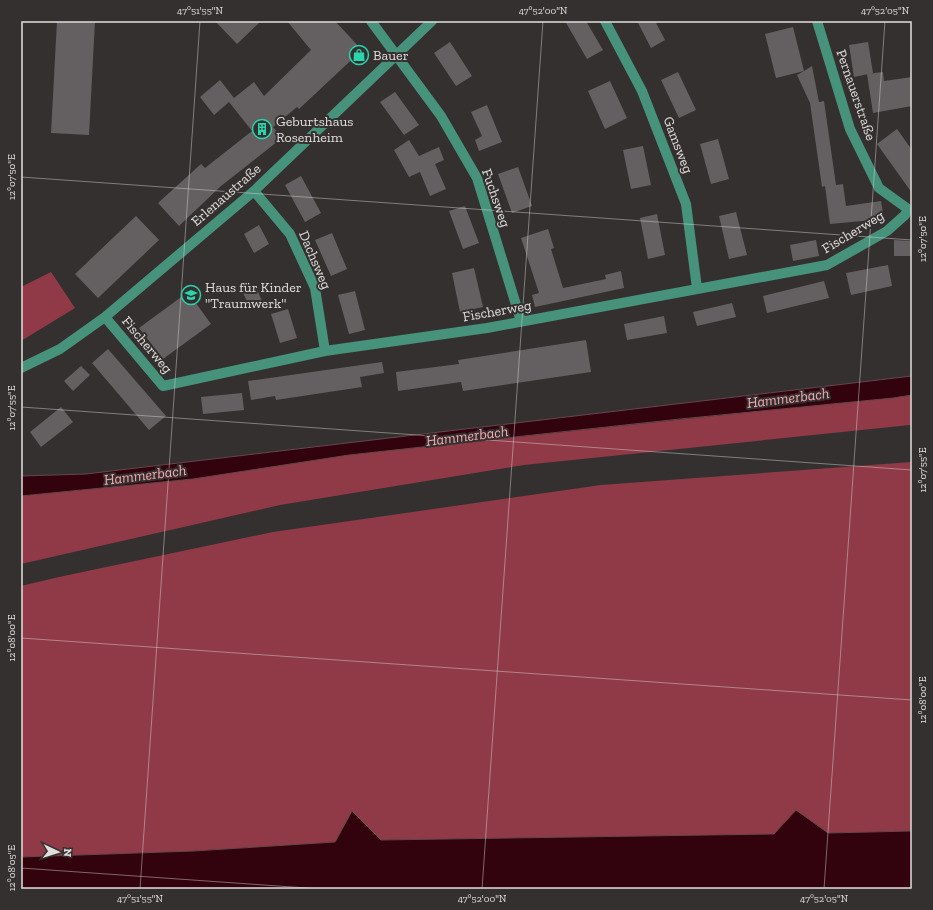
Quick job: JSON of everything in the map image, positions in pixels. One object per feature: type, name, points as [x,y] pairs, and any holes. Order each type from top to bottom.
[{"type":"street","name":"Fuchsweg","points":[[371,21],[442,116],[477,178],[520,321]]},
{"type":"street","name":"Erlenaustraße","points":[[21,368],[60,349],[105,317],[254,191],[432,21]]},
{"type":"street","name":"Gamsweg","points":[[605,21],[642,91],[686,204],[697,288]]},
{"type":"street","name":"Pernauerstraße","points":[[816,21],[850,129],[879,188],[910,209]]},
{"type":"street","name":"Dachsweg","points":[[254,191],[290,234],[315,288],[325,351]]},
{"type":"street","name":"Fischerweg","points":[[105,317],[163,386],[325,351],[488,328],[827,265],[887,231],[910,209]]},
{"type":"shaded area","points":[[51,272],[75,308],[21,341],[21,287]]},
{"type":"shaded area","points":[[912,395],[912,425],[524,465],[280,505],[21,564],[21,496],[193,479],[349,455]]},
{"type":"shaded area","points":[[912,462],[912,831],[828,833],[796,811],[774,834],[381,840],[352,811],[336,842],[194,851],[21,857],[21,586],[273,532],[601,485]]},
{"type":"water","name":"Hammerbach","points":[[912,376],[912,395],[893,398],[680,419],[349,455],[193,479],[21,496],[21,476],[86,474]]},
{"type":"water","points":[[796,810],[828,833],[912,831],[912,889],[21,889],[21,857],[194,851],[335,842],[352,811],[381,840],[774,834]]},
{"type":"building","points":[[57,21],[95,21],[89,135],[51,133]]},
{"type":"building","points":[[215,21],[261,21],[237,44]]},
{"type":"building","points":[[287,21],[335,21],[362,50],[299,109],[297,107],[273,127],[282,138],[221,186],[179,226],[158,203],[201,164],[205,168],[252,131],[229,102],[214,115],[200,97],[220,80],[234,98],[254,82],[264,96],[311,50]]},
{"type":"building","points":[[565,21],[586,21],[603,50],[587,59]]},
{"type":"building","points":[[637,21],[655,21],[665,40],[651,48]]},
{"type":"building","points":[[793,27],[804,71],[776,78],[765,34]]},
{"type":"building","points":[[450,42],[472,76],[456,86],[434,53]]},
{"type":"building","points":[[868,42],[873,73],[854,77],[849,45]]},
{"type":"building","points":[[812,66],[819,102],[824,101],[836,185],[843,184],[846,206],[881,201],[884,219],[830,224],[825,186],[822,187],[810,103],[797,75]]},
{"type":"building","points":[[678,72],[696,110],[679,118],[661,80]]},
{"type":"building","points":[[883,72],[884,81],[912,77],[912,106],[873,113],[867,74]]},
{"type":"building","points":[[610,81],[627,118],[605,129],[588,91]]},
{"type":"building","points":[[395,92],[419,125],[404,135],[380,102]]},
{"type":"building","points":[[487,105],[502,142],[479,151],[475,140],[482,136],[471,112]]},
{"type":"building","points":[[897,129],[912,150],[912,193],[877,144]]},
{"type":"building","points":[[718,139],[729,179],[711,184],[700,144]]},
{"type":"building","points":[[409,140],[419,156],[439,147],[444,160],[435,164],[446,189],[430,196],[420,172],[409,177],[394,150]]},
{"type":"building","points":[[643,146],[651,185],[631,189],[623,150]]},
{"type":"building","points":[[518,167],[532,206],[512,213],[498,174]]},
{"type":"building","points":[[301,176],[321,213],[305,222],[285,185]]},
{"type":"building","points":[[465,206],[479,243],[463,249],[449,211]]},
{"type":"building","points":[[736,212],[747,255],[729,259],[719,216]]},
{"type":"building","points":[[657,214],[665,255],[648,259],[640,218]]},
{"type":"building","points":[[136,216],[159,240],[98,298],[75,274]]},
{"type":"building","points":[[259,225],[269,244],[254,253],[244,234]]},
{"type":"building","points":[[548,229],[554,248],[551,249],[563,288],[606,279],[605,275],[621,271],[624,288],[535,307],[532,295],[539,293],[521,238]]},
{"type":"building","points":[[332,233],[347,269],[331,276],[315,240]]},
{"type":"building","points":[[816,240],[819,256],[793,261],[790,245]]},
{"type":"building","points":[[894,240],[912,241],[911,256],[894,256]]},
{"type":"building","points":[[888,265],[892,286],[851,295],[846,273]]},
{"type":"building","points":[[474,268],[483,307],[460,312],[452,273]]},
{"type":"building","points":[[824,281],[829,298],[767,313],[763,296]]},
{"type":"building","points":[[255,285],[263,303],[251,309],[242,291]]},
{"type":"building","points":[[355,291],[365,330],[349,334],[338,295]]},
{"type":"building","points":[[188,292],[211,324],[163,359],[139,328]]},
{"type":"building","points":[[732,303],[736,317],[697,326],[693,312]]},
{"type":"building","points":[[288,309],[297,338],[280,343],[271,314]]},
{"type":"building","points":[[664,316],[667,333],[627,340],[624,324]]},
{"type":"building","points":[[586,340],[591,372],[463,391],[461,382],[398,391],[396,372],[459,364],[458,360]]},
{"type":"building","points":[[108,349],[166,416],[149,430],[92,363]]},
{"type":"building","points":[[382,362],[384,373],[360,377],[362,387],[276,400],[275,396],[251,400],[248,381]]},
{"type":"building","points":[[81,366],[90,375],[73,391],[64,381]]},
{"type":"building","points":[[242,393],[244,410],[203,414],[201,397]]},
{"type":"building","points":[[61,407],[73,422],[41,447],[30,432]]},
{"type":"place","name":"Bauer","points":[[359,55]]},
{"type":"place","name":"Geburtshaus Rosenheim","points":[[262,129]]},
{"type":"place","name":"Haus für Kinder \"Traumwerk\"","points":[[191,295]]}]
